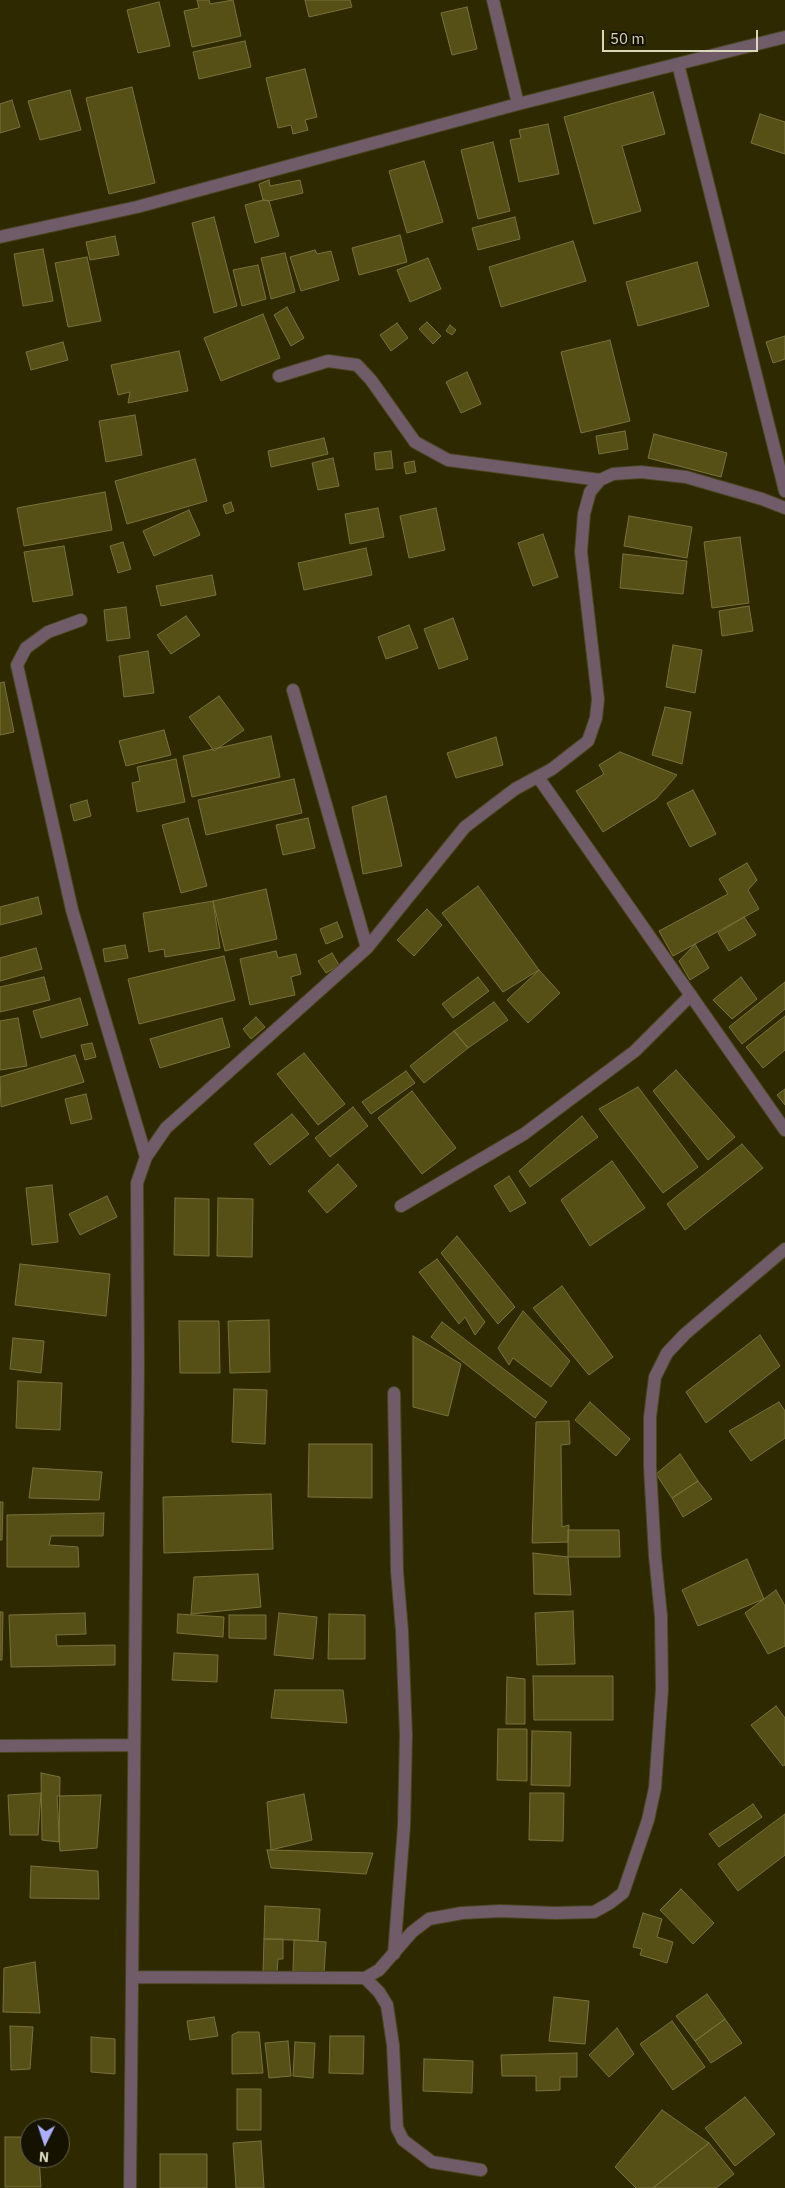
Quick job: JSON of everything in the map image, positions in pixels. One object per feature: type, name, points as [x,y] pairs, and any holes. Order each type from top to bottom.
[{"type":"street","points":[[493,0],[518,104]]},
{"type":"street","points":[[0,237],[137,207],[518,104],[785,37]]},
{"type":"street","points":[[678,64],[785,491]]},
{"type":"street","points":[[280,376],[328,361],[357,365],[371,380],[415,442],[448,460],[600,480]]},
{"type":"street","points":[[130,2188],[138,1366],[137,1183],[146,1157],[166,1128],[367,948],[465,827],[515,789],[552,769],[588,741],[596,718],[598,699],[581,552],[584,514],[590,492],[600,480],[613,474],[641,472],[686,478],[762,499],[785,508]]},
{"type":"street","points":[[81,620],[48,632],[26,648],[18,665],[72,910],[146,1157]]},
{"type":"street","points":[[293,690],[367,948]]},
{"type":"street","points":[[538,777],[785,1130]]},
{"type":"street","points":[[401,1206],[524,1134],[635,1051],[691,995]]},
{"type":"street","points":[[132,1977],[365,1978],[379,1970],[412,1932],[429,1919],[462,1913],[500,1911],[594,1912],[623,1893],[645,1829],[655,1788],[660,1718],[662,1616],[655,1546],[650,1417],[655,1377],[667,1353],[685,1334],[785,1249]]},
{"type":"street","points":[[394,1393],[397,1571],[402,1631],[406,1735],[404,1826],[394,1954]]},
{"type":"street","points":[[0,1746],[133,1745]]},
{"type":"street","points":[[365,1978],[379,1992],[387,2005],[394,2045],[397,2128],[403,2140],[432,2162],[481,2170]]},
{"type":"building","points":[[197,0],[209,0],[210,4],[233,0],[241,36],[192,47],[184,11],[199,8]]},
{"type":"building","points":[[305,0],[350,0],[352,7],[309,17]]},
{"type":"building","points":[[159,2],[170,46],[138,53],[127,10]]},
{"type":"building","points":[[467,7],[477,49],[452,55],[441,13]]},
{"type":"building","points":[[245,41],[251,67],[199,79],[193,52]]},
{"type":"building","points":[[305,69],[317,117],[305,120],[308,130],[293,134],[291,125],[278,128],[266,78]]},
{"type":"building","points":[[132,87],[155,183],[109,194],[86,98]]},
{"type":"building","points":[[70,90],[81,130],[40,140],[28,101]]},
{"type":"building","points":[[653,92],[665,134],[622,146],[641,211],[594,224],[564,117]]},
{"type":"building","points":[[12,100],[20,127],[0,133],[0,104]]},
{"type":"building","points":[[760,114],[785,122],[785,154],[751,143]]},
{"type":"building","points":[[548,124],[559,174],[519,182],[510,140],[521,138],[519,130]]},
{"type":"building","points":[[493,142],[510,211],[478,219],[461,150]]},
{"type":"building","points":[[424,161],[443,222],[407,233],[389,171]]},
{"type":"building","points":[[269,180],[270,186],[300,180],[303,193],[269,201],[263,200],[259,184]]},
{"type":"building","points":[[263,200],[269,201],[279,236],[255,243],[245,205]]},
{"type":"building","points":[[214,217],[237,306],[214,313],[192,223]]},
{"type":"building","points":[[515,217],[520,239],[478,250],[472,228]]},
{"type":"building","points":[[400,235],[407,262],[359,275],[352,248]]},
{"type":"building","points":[[115,236],[119,255],[90,260],[86,242]]},
{"type":"building","points":[[573,241],[586,281],[501,307],[489,267]]},
{"type":"building","points":[[43,249],[53,301],[23,306],[14,254]]},
{"type":"building","points":[[315,250],[317,254],[331,251],[339,280],[301,291],[290,257]]},
{"type":"building","points":[[285,253],[295,292],[271,299],[261,258]]},
{"type":"building","points":[[87,257],[101,321],[68,327],[55,263]]},
{"type":"building","points":[[428,258],[441,289],[410,302],[397,270]]},
{"type":"building","points":[[697,262],[709,306],[638,326],[626,282]]},
{"type":"building","points":[[258,265],[266,299],[242,306],[233,270]]},
{"type":"building","points":[[287,307],[304,338],[291,346],[274,315]]},
{"type":"building","points":[[263,314],[280,358],[221,381],[204,338]]},
{"type":"building","points":[[427,322],[441,336],[433,344],[419,329]]},
{"type":"building","points":[[397,323],[408,338],[391,351],[380,335]]},
{"type":"building","points":[[450,325],[456,330],[452,335],[446,331]]},
{"type":"building","points":[[785,336],[785,359],[773,363],[766,342]]},
{"type":"building","points":[[610,340],[630,421],[581,433],[561,352]]},
{"type":"building","points":[[63,342],[68,360],[31,370],[26,352]]},
{"type":"building","points":[[179,351],[188,391],[128,403],[130,392],[118,395],[111,365]]},
{"type":"building","points":[[467,372],[481,404],[461,413],[446,382]]},
{"type":"building","points":[[135,415],[142,455],[106,462],[99,421]]},
{"type":"building","points":[[625,431],[628,449],[599,454],[596,436]]},
{"type":"building","points":[[654,434],[727,453],[721,477],[648,458]]},
{"type":"building","points":[[324,438],[328,454],[271,467],[268,451]]},
{"type":"building","points":[[391,451],[393,468],[376,470],[374,453]]},
{"type":"building","points":[[333,458],[339,486],[318,490],[312,463]]},
{"type":"building","points":[[195,459],[207,501],[127,524],[115,481]]},
{"type":"building","points":[[414,461],[416,472],[406,474],[404,463]]},
{"type":"building","points":[[105,492],[112,530],[24,546],[17,508]]},
{"type":"building","points":[[231,502],[234,511],[226,514],[223,505]]},
{"type":"building","points":[[378,508],[384,537],[350,544],[345,514]]},
{"type":"building","points":[[436,508],[445,550],[409,558],[400,516]]},
{"type":"building","points":[[189,510],[200,535],[154,556],[143,531]]},
{"type":"building","points":[[629,516],[692,527],[687,558],[624,546]]},
{"type":"building","points":[[543,534],[558,577],[533,586],[518,543]]},
{"type":"building","points":[[740,537],[749,603],[712,608],[704,542]]},
{"type":"building","points":[[123,542],[131,569],[118,573],[110,546]]},
{"type":"building","points":[[64,546],[73,595],[33,602],[24,552]]},
{"type":"building","points":[[366,548],[372,575],[304,590],[298,563]]},
{"type":"building","points":[[623,554],[687,561],[683,594],[620,588]]},
{"type":"building","points":[[212,575],[216,595],[161,606],[156,586]]},
{"type":"building","points":[[749,606],[753,631],[722,636],[719,611]]},
{"type":"building","points":[[126,607],[130,638],[107,641],[104,610]]},
{"type":"building","points":[[186,616],[200,635],[171,654],[157,635]]},
{"type":"building","points":[[453,618],[468,659],[439,669],[424,629]]},
{"type":"building","points":[[409,625],[418,648],[386,659],[378,637]]},
{"type":"building","points":[[673,645],[702,650],[695,693],[666,687]]},
{"type":"building","points":[[148,651],[154,693],[124,697],[119,656]]},
{"type":"building","points":[[4,682],[14,732],[0,735],[0,683]]},
{"type":"building","points":[[219,696],[244,730],[214,751],[189,717]]},
{"type":"building","points":[[665,707],[691,712],[682,764],[652,755]]},
{"type":"building","points":[[164,730],[171,755],[126,766],[119,741]]},
{"type":"building","points":[[271,736],[280,777],[192,797],[183,756]]},
{"type":"building","points":[[496,737],[503,765],[456,778],[447,753]]},
{"type":"building","points":[[620,752],[677,775],[656,799],[603,832],[576,791],[604,774],[599,765]]},
{"type":"building","points":[[176,759],[185,802],[137,812],[132,783],[140,781],[137,767]]},
{"type":"building","points":[[294,779],[302,813],[206,835],[198,800]]},
{"type":"building","points":[[693,790],[716,834],[690,847],[667,803]]},
{"type":"building","points":[[386,796],[402,866],[363,874],[352,807]]},
{"type":"building","points":[[87,800],[91,816],[74,821],[70,805]]},
{"type":"building","points":[[188,818],[207,886],[181,893],[162,825]]},
{"type":"building","points":[[308,818],[315,848],[283,855],[276,825]]},
{"type":"building","points":[[747,863],[757,880],[748,890],[759,909],[673,956],[659,931],[728,894],[719,879]]},
{"type":"building","points":[[478,886],[539,970],[503,992],[442,913]]},
{"type":"building","points":[[266,889],[277,939],[225,951],[213,901]]},
{"type":"building","points":[[38,897],[42,914],[0,925],[0,907]]},
{"type":"building","points":[[213,901],[220,948],[165,957],[164,949],[149,952],[143,913]]},
{"type":"building","points":[[427,909],[442,925],[414,956],[397,940]]},
{"type":"building","points":[[744,917],[756,935],[729,951],[718,933]]},
{"type":"building","points":[[337,922],[343,937],[326,944],[320,929]]},
{"type":"building","points":[[695,944],[709,968],[690,980],[679,961]]},
{"type":"building","points":[[125,945],[128,958],[105,962],[103,949]]},
{"type":"building","points":[[36,948],[42,969],[0,981],[0,958]]},
{"type":"building","points":[[276,951],[278,958],[296,954],[301,974],[291,977],[295,995],[250,1005],[240,959]]},
{"type":"building","points":[[332,953],[339,965],[326,973],[318,961]]},
{"type":"building","points":[[224,956],[235,1000],[139,1024],[128,979]]},
{"type":"building","points":[[539,970],[560,993],[528,1023],[507,1000]]},
{"type":"building","points":[[44,977],[50,1000],[0,1012],[0,987]]},
{"type":"building","points":[[478,977],[489,991],[453,1018],[442,1004]]},
{"type":"building","points":[[741,977],[757,999],[732,1019],[713,1000]]},
{"type":"building","points":[[785,982],[785,1009],[742,1044],[729,1027]]},
{"type":"building","points":[[80,998],[88,1025],[41,1038],[33,1011]]},
{"type":"building","points":[[494,1002],[508,1020],[468,1048],[454,1031]]},
{"type":"building","points":[[785,1016],[785,1050],[763,1068],[746,1047]]},
{"type":"building","points":[[256,1017],[265,1027],[251,1039],[243,1029]]},
{"type":"building","points":[[18,1018],[27,1066],[0,1070],[0,1021]]},
{"type":"building","points":[[222,1018],[230,1047],[160,1068],[150,1039]]},
{"type":"building","points":[[454,1031],[468,1048],[424,1083],[410,1066]]},
{"type":"building","points":[[92,1043],[96,1057],[85,1060],[81,1045]]},
{"type":"building","points":[[304,1053],[345,1104],[318,1125],[277,1074]]},
{"type":"building","points":[[75,1055],[84,1082],[1,1107],[0,1077]]},
{"type":"building","points":[[676,1070],[735,1137],[708,1160],[653,1091]]},
{"type":"building","points":[[406,1071],[415,1083],[371,1114],[362,1102]]},
{"type":"building","points":[[638,1087],[698,1167],[663,1193],[599,1109]]},
{"type":"building","points":[[785,1089],[785,1105],[777,1095]]},
{"type":"building","points":[[412,1091],[456,1148],[422,1174],[378,1118]]},
{"type":"building","points":[[86,1094],[92,1119],[71,1124],[65,1099]]},
{"type":"building","points":[[353,1107],[368,1126],[330,1157],[315,1138]]},
{"type":"building","points":[[292,1114],[309,1134],[270,1165],[254,1144]]},
{"type":"building","points":[[582,1116],[598,1137],[530,1187],[519,1171]]},
{"type":"building","points":[[742,1144],[763,1168],[685,1230],[667,1204]]},
{"type":"building","points":[[612,1161],[645,1208],[590,1246],[561,1200]]},
{"type":"building","points":[[338,1164],[357,1186],[327,1213],[308,1191]]},
{"type":"building","points":[[509,1176],[526,1203],[510,1212],[494,1186]]},
{"type":"building","points":[[52,1185],[58,1242],[32,1245],[26,1188]]},
{"type":"building","points":[[107,1196],[117,1217],[80,1235],[69,1214]]},
{"type":"building","points":[[175,1198],[209,1199],[209,1256],[174,1255]]},
{"type":"building","points":[[218,1198],[253,1199],[252,1257],[217,1256]]},
{"type":"building","points":[[457,1236],[515,1307],[498,1324],[441,1253]]},
{"type":"building","points":[[437,1259],[485,1322],[475,1335],[465,1317],[459,1324],[419,1272]]},
{"type":"building","points":[[20,1264],[110,1274],[106,1316],[15,1305]]},
{"type":"building","points":[[562,1286],[613,1357],[589,1375],[533,1308]]},
{"type":"building","points":[[523,1311],[570,1361],[551,1387],[513,1358],[509,1365],[498,1348]]},
{"type":"building","points":[[269,1320],[270,1372],[230,1373],[228,1321]]},
{"type":"building","points":[[179,1321],[219,1321],[220,1373],[180,1373]]},
{"type":"building","points":[[442,1322],[547,1402],[535,1418],[431,1337]]},
{"type":"building","points":[[760,1335],[780,1366],[706,1423],[686,1392]]},
{"type":"building","points":[[413,1336],[461,1364],[448,1416],[413,1407]]},
{"type":"building","points":[[13,1338],[44,1341],[41,1373],[10,1369]]},
{"type":"building","points":[[18,1381],[62,1383],[60,1430],[16,1428]]},
{"type":"building","points":[[234,1389],[267,1390],[265,1444],[232,1442]]},
{"type":"building","points":[[590,1402],[630,1439],[616,1456],[575,1420]]},
{"type":"building","points":[[779,1402],[785,1411],[785,1438],[751,1461],[729,1431]]},
{"type":"building","points":[[569,1421],[570,1444],[561,1445],[562,1527],[569,1525],[568,1542],[532,1543],[536,1422]]},
{"type":"building","points":[[309,1444],[372,1444],[372,1498],[308,1497]]},
{"type":"building","points":[[680,1454],[698,1481],[672,1498],[656,1474]]},
{"type":"building","points":[[33,1468],[102,1472],[99,1500],[29,1498]]},
{"type":"building","points":[[698,1481],[712,1499],[683,1517],[672,1498]]},
{"type":"building","points":[[271,1494],[273,1549],[164,1553],[163,1497]]},
{"type":"building","points":[[0,1502],[3,1502],[2,1540],[0,1540]]},
{"type":"building","points":[[104,1513],[103,1536],[51,1536],[49,1545],[78,1547],[79,1567],[7,1567],[7,1515]]},
{"type":"building","points":[[568,1530],[619,1530],[620,1557],[568,1557]]},
{"type":"building","points":[[533,1553],[568,1557],[571,1595],[534,1594]]},
{"type":"building","points":[[747,1559],[764,1599],[698,1626],[682,1590]]},
{"type":"building","points":[[258,1574],[261,1607],[191,1614],[194,1577]]},
{"type":"building","points":[[776,1590],[785,1606],[785,1646],[768,1654],[745,1613]]},
{"type":"building","points":[[573,1611],[575,1664],[537,1665],[535,1613]]},
{"type":"building","points":[[0,1612],[3,1612],[2,1660],[0,1660]]},
{"type":"building","points":[[85,1613],[86,1634],[56,1635],[57,1646],[115,1645],[115,1665],[11,1667],[9,1615]]},
{"type":"building","points":[[279,1613],[317,1617],[313,1659],[274,1655]]},
{"type":"building","points":[[178,1614],[224,1617],[223,1637],[177,1633]]},
{"type":"building","points":[[329,1614],[365,1615],[365,1659],[328,1659]]},
{"type":"building","points":[[229,1615],[266,1615],[266,1639],[229,1638]]},
{"type":"building","points":[[174,1653],[218,1655],[217,1682],[172,1680]]},
{"type":"building","points":[[533,1676],[613,1676],[613,1720],[534,1720]]},
{"type":"building","points":[[507,1677],[525,1679],[525,1724],[506,1724]]},
{"type":"building","points":[[275,1690],[343,1690],[347,1723],[271,1718]]},
{"type":"building","points":[[776,1706],[785,1718],[785,1765],[783,1766],[751,1725]]},
{"type":"building","points":[[498,1729],[527,1729],[527,1781],[497,1780]]},
{"type":"building","points":[[532,1731],[571,1732],[570,1786],[531,1785]]},
{"type":"building","points":[[41,1773],[60,1777],[59,1842],[42,1840]]},
{"type":"building","points":[[41,1793],[38,1835],[10,1835],[8,1795]]},
{"type":"building","points":[[530,1793],[564,1793],[563,1841],[529,1840]]},
{"type":"building","points":[[304,1794],[312,1840],[271,1850],[267,1802]]},
{"type":"building","points":[[101,1795],[97,1848],[60,1851],[57,1796]]},
{"type":"building","points":[[753,1804],[762,1817],[719,1847],[709,1834]]},
{"type":"building","points":[[785,1814],[785,1855],[738,1891],[718,1864]]},
{"type":"building","points":[[267,1850],[373,1853],[366,1874],[271,1868]]},
{"type":"building","points":[[31,1866],[98,1871],[99,1899],[30,1898]]},
{"type":"building","points":[[681,1889],[714,1923],[693,1944],[660,1910]]},
{"type":"building","points":[[265,1906],[320,1909],[318,1941],[264,1939]]},
{"type":"building","points":[[643,1913],[662,1919],[657,1937],[673,1942],[667,1963],[640,1955],[642,1949],[633,1947]]},
{"type":"building","points":[[264,1939],[283,1939],[283,1959],[278,1959],[277,1973],[263,1973]]},
{"type":"building","points":[[294,1940],[326,1942],[324,1973],[293,1971]]},
{"type":"building","points":[[35,1962],[40,2013],[3,2012],[4,1968]]},
{"type":"building","points":[[707,1994],[725,2019],[695,2041],[676,2016]]},
{"type":"building","points":[[554,1997],[589,2001],[585,2044],[549,2041]]},
{"type":"building","points":[[214,2017],[218,2036],[190,2040],[187,2021]]},
{"type":"building","points":[[725,2019],[742,2043],[711,2063],[695,2041]]},
{"type":"building","points":[[672,2021],[705,2067],[673,2090],[640,2044]]},
{"type":"building","points":[[10,2026],[33,2027],[30,2069],[11,2070]]},
{"type":"building","points":[[617,2028],[634,2054],[609,2077],[589,2055]]},
{"type":"building","points":[[238,2032],[259,2032],[263,2073],[232,2074],[232,2035]]},
{"type":"building","points":[[330,2036],[364,2036],[363,2074],[329,2073]]},
{"type":"building","points":[[91,2037],[115,2039],[115,2074],[91,2072]]},
{"type":"building","points":[[288,2041],[291,2076],[269,2078],[265,2043]]},
{"type":"building","points":[[295,2042],[315,2043],[313,2078],[293,2076]]},
{"type":"building","points":[[577,2053],[577,2077],[560,2077],[560,2090],[536,2091],[536,2076],[502,2076],[501,2055]]},
{"type":"building","points":[[424,2059],[473,2061],[472,2093],[423,2091]]},
{"type":"building","points":[[237,2089],[261,2089],[261,2130],[237,2130]]},
{"type":"building","points":[[745,2097],[775,2134],[735,2166],[705,2128]]},
{"type":"building","points":[[662,2110],[709,2143],[653,2188],[636,2188],[615,2167]]},
{"type":"building","points":[[5,2137],[20,2137],[20,2168],[40,2168],[41,2187],[5,2187]]},
{"type":"building","points":[[261,2141],[264,2188],[236,2188],[233,2143]]},
{"type":"building","points":[[709,2143],[734,2174],[716,2188],[653,2188]]},
{"type":"building","points":[[160,2154],[207,2154],[207,2188],[160,2188]]}]
